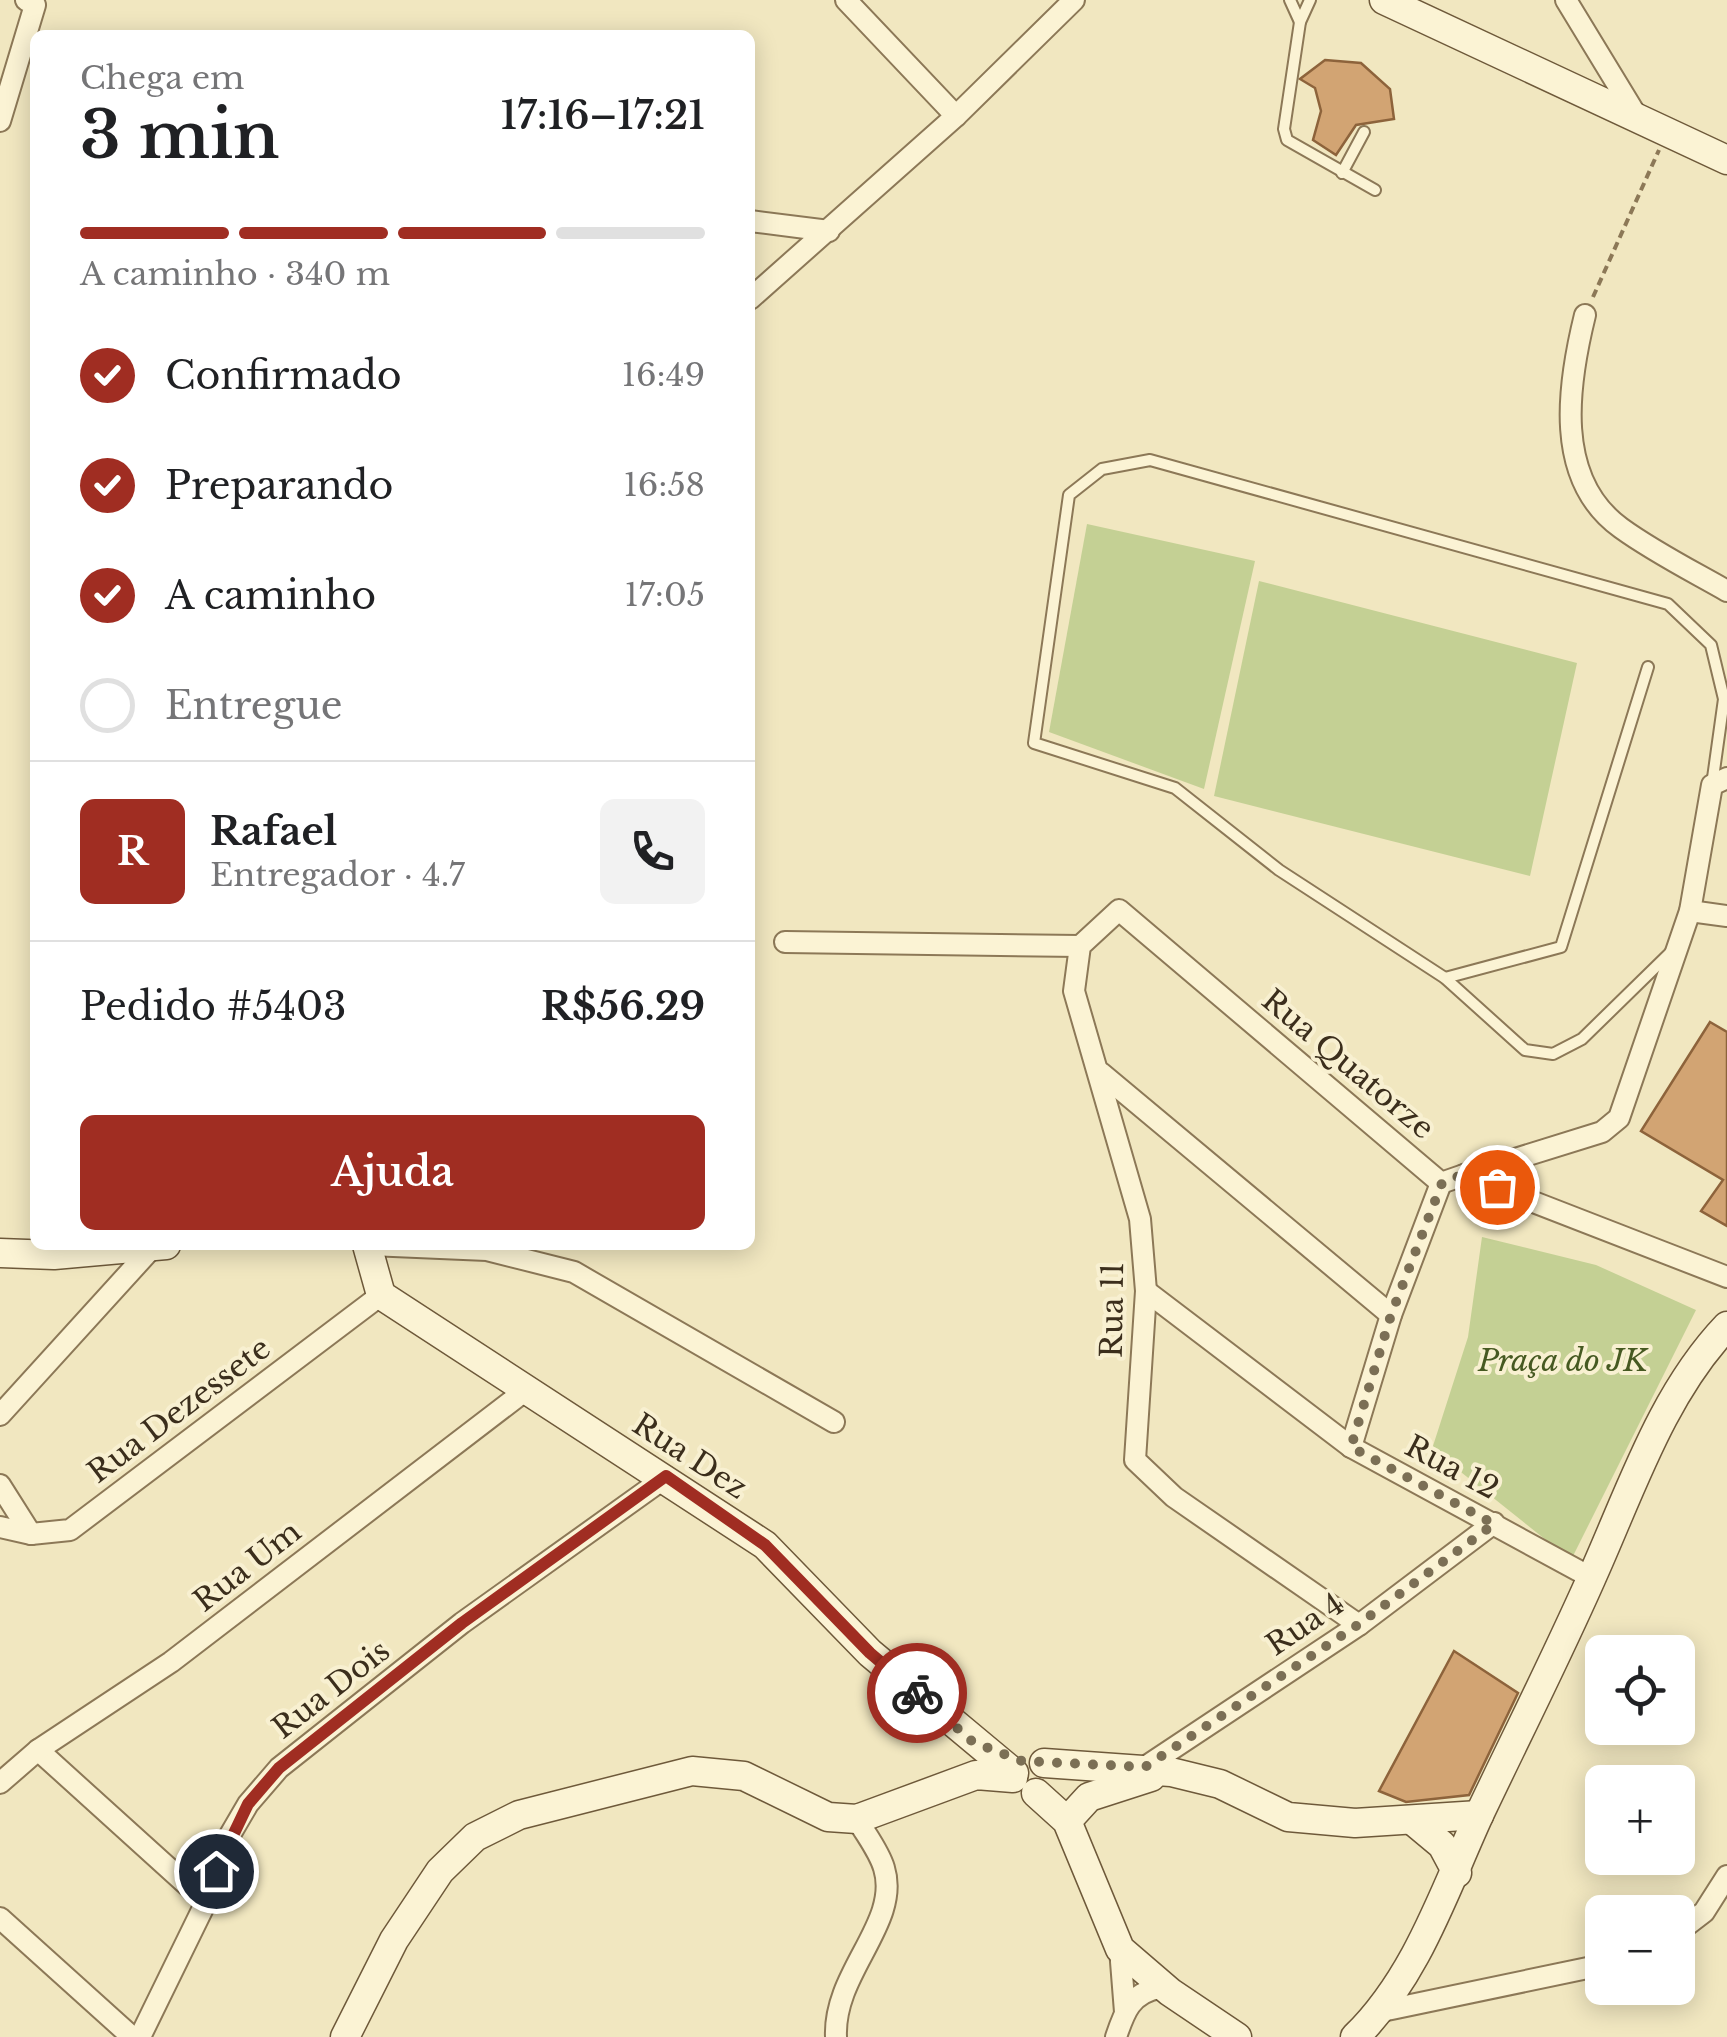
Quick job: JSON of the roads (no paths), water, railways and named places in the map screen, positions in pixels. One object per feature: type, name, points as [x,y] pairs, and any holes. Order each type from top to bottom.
[{"type":"street","points":[[0,121],[35,5],[26,0]]},
{"type":"street","points":[[755,296],[956,116],[1074,0]]},
{"type":"street","points":[[1384,0],[1727,160]]},
{"type":"street","points":[[1566,0],[1636,116]]},
{"type":"street","points":[[857,4],[956,116]]},
{"type":"street","points":[[755,222],[828,231]]},
{"type":"street","points":[[1584,315],[1569,379],[1570,440],[1589,488],[1618,526],[1727,591]]},
{"type":"street","points":[[1678,944],[1690,911],[1720,781]]},
{"type":"street","name":"Rua Quatorze","points":[[1080,946],[1119,910],[1442,1183],[1602,1132],[1619,1118],[1678,944]]},
{"type":"street","points":[[1690,911],[1727,916]]},
{"type":"street","points":[[784,942],[1080,946]]},
{"type":"street","name":"Rua 11","points":[[1080,946],[1074,991],[1140,1219],[1146,1292],[1136,1460],[1174,1497],[1359,1624]]},
{"type":"street","points":[[1100,1072],[1391,1315]]},
{"type":"street","points":[[1464,1174],[1727,1276]]},
{"type":"street","points":[[1351,1447],[1391,1315],[1442,1183]]},
{"type":"street","points":[[0,1254],[120,1250]]},
{"type":"street","points":[[0,1415],[156,1250]]},
{"type":"street","points":[[370,1250],[381,1295]]},
{"type":"street","points":[[487,1250],[574,1272],[834,1422]]},
{"type":"street","name":"Rua 12","points":[[1146,1292],[1351,1447],[1592,1578]]},
{"type":"street","name":"Rua Dez","points":[[381,1295],[666,1476],[765,1545],[870,1653],[973,1742],[1027,1777],[1067,1821]]},
{"type":"street","name":"Rua Dezessete","points":[[0,1526],[30,1534],[70,1530],[381,1295]]},
{"type":"street","points":[[1372,2026],[1457,1873],[1480,1815],[1668,1408],[1708,1346],[1727,1326]]},
{"type":"street","name":"Rua Um","points":[[0,1784],[38,1750],[171,1662],[526,1390]]},
{"type":"street","name":"Rua Dois","points":[[140,2037],[206,1902],[227,1840],[248,1804],[279,1768],[462,1623],[666,1476]]},
{"type":"street","points":[[0,1485],[30,1534]]},
{"type":"street","name":"Rua 4","points":[[1158,1769],[1494,1524]]},
{"type":"street","points":[[38,1750],[206,1902]]},
{"type":"street","points":[[345,2037],[394,1940],[440,1870],[475,1837],[520,1815],[692,1771],[718,1770],[744,1776],[828,1817],[857,1820],[976,1775],[1027,1777],[1158,1769],[1220,1784],[1288,1817],[1355,1824],[1480,1815]]},
{"type":"street","points":[[1125,2012],[1120,1950],[1067,1821],[1081,1803],[1107,1788],[1158,1769]]},
{"type":"street","points":[[836,2037],[843,1986],[889,1896],[884,1866],[857,1820]]},
{"type":"street","points":[[1412,1820],[1442,1845],[1457,1873]]},
{"type":"street","points":[[1695,1919],[1704,1912],[1727,1876]]},
{"type":"street","points":[[0,1918],[132,2037]]},
{"type":"street","points":[[1120,1950],[1170,1992],[1237,2037]]},
{"type":"street","points":[[1372,2026],[1585,1970]]},
{"type":"street","points":[[1116,2037],[1125,2012],[1146,1990],[1160,1988],[1170,1992]]},
{"type":"lane","points":[[1290,0],[1300,22]]},
{"type":"lane","points":[[1310,0],[1300,22],[1284,128],[1286,140],[1375,190]]},
{"type":"lane","points":[[1342,173],[1364,132]]},
{"type":"lane","points":[[1678,944],[1582,1039],[1554,1054],[1525,1050],[1446,978],[1280,870],[1175,788],[1034,743],[1069,495],[1102,469],[1150,460],[1668,604],[1710,645],[1724,698],[1720,781]]},
{"type":"lane","points":[[1446,978],[1562,947],[1648,667]]},
{"type":"park label","name":"Praça do JK","points":[[1563,1360]]}]
